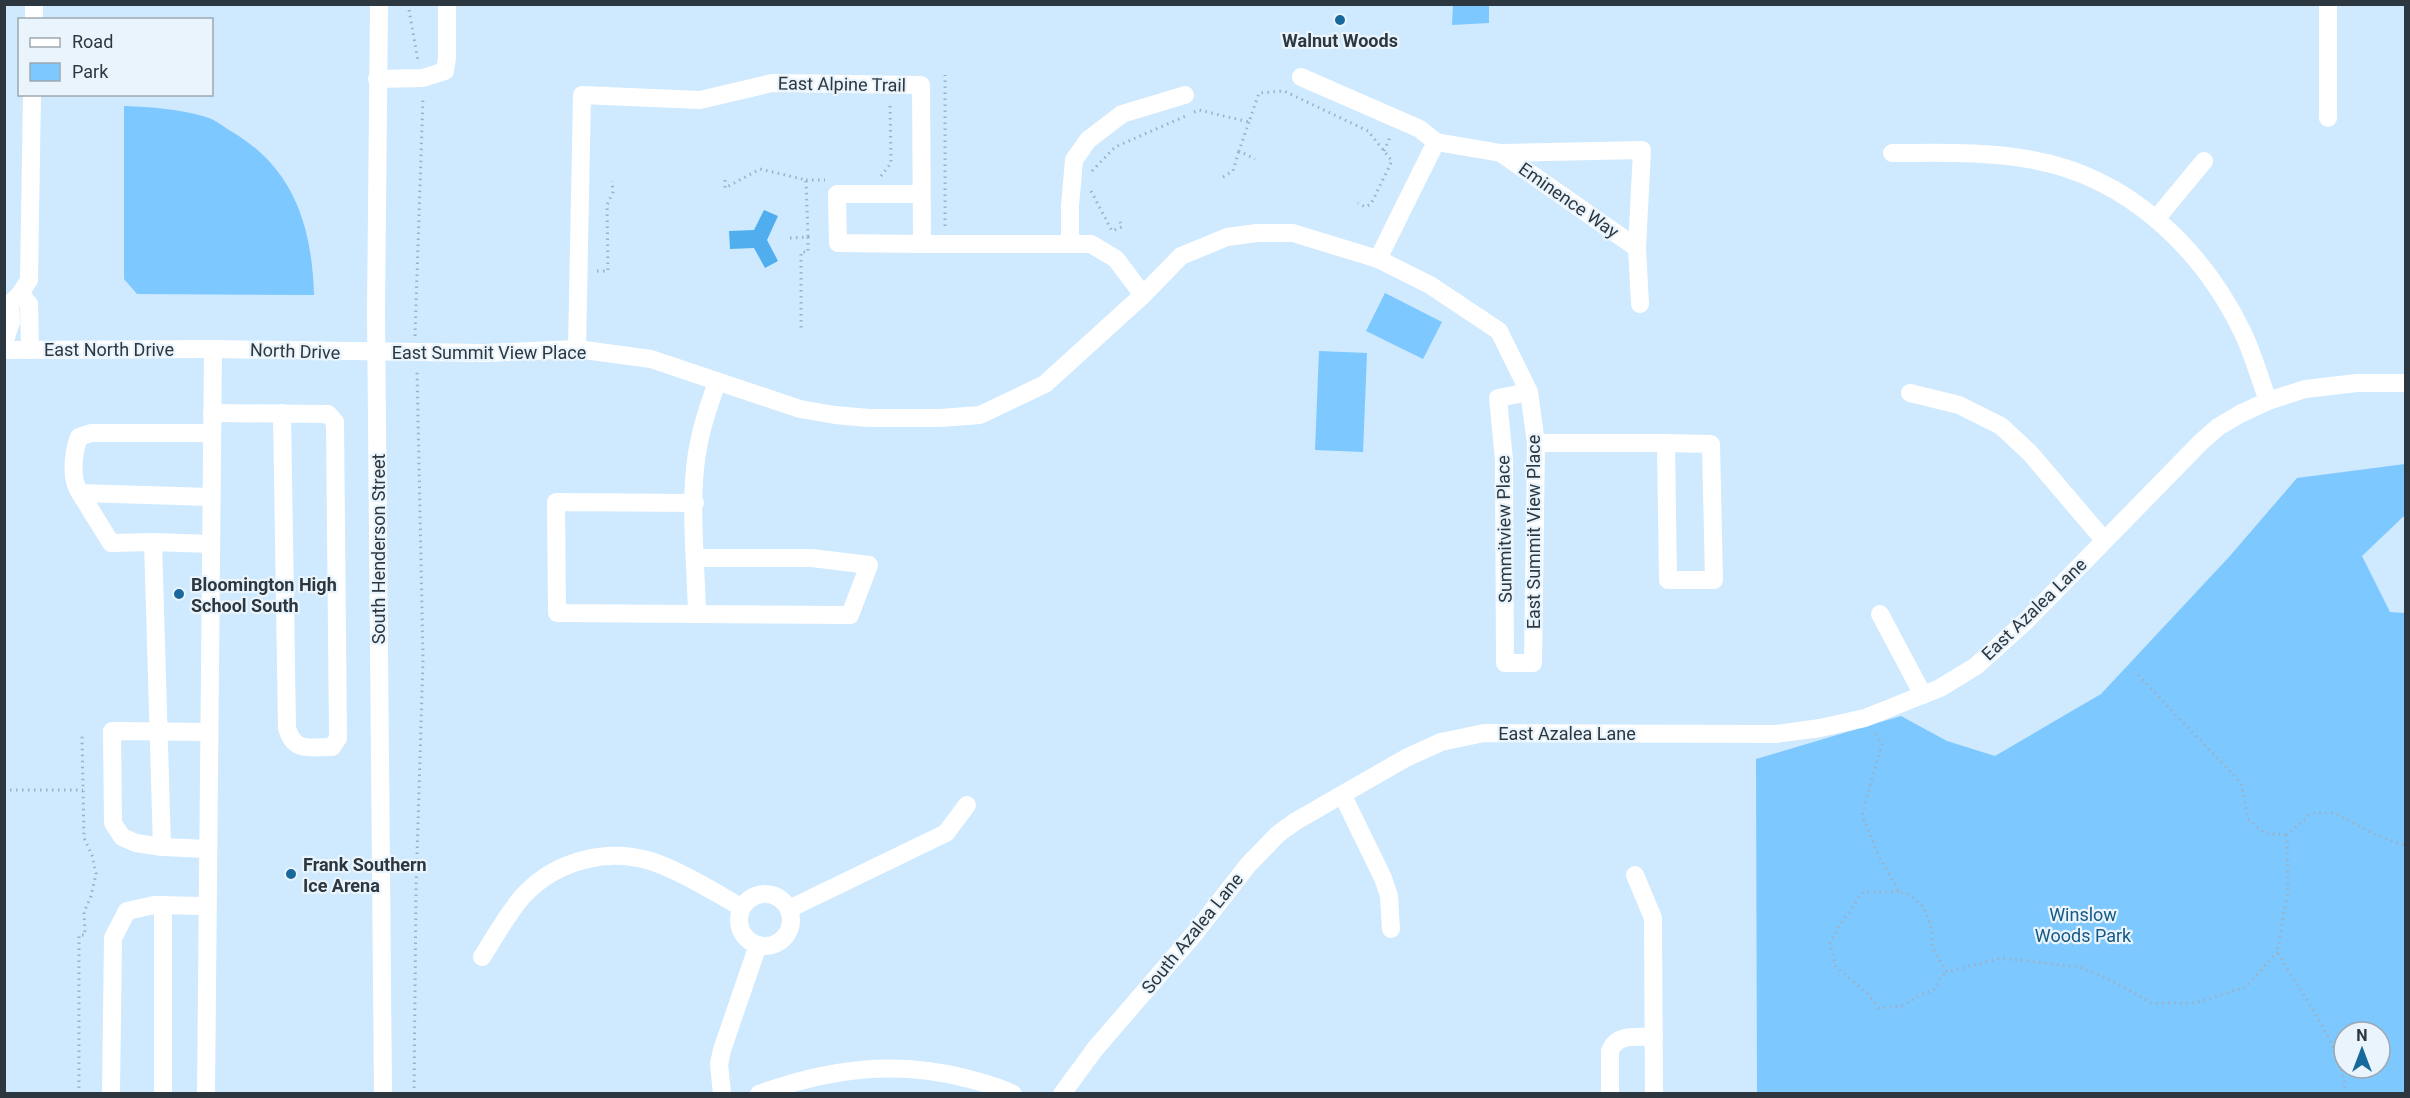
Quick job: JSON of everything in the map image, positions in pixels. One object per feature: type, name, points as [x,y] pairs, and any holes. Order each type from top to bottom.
[{"type":"street","name":"South Henderson Street","points":[[379,4],[377,352],[383,1094]]},
{"type":"street","points":[[377,78],[423,78],[445,71],[447,4]]},
{"type":"street","points":[[2328,4],[2328,118]]},
{"type":"street","name":"Eminence Way","points":[[1301,77],[1420,129],[1436,142],[1501,153],[1642,150],[1637,248],[1640,304]]},
{"type":"street","name":"East Alpine Trail","points":[[577,349],[582,95],[700,100],[772,83],[921,85],[922,244]]},
{"type":"street","points":[[1070,244],[1070,206],[1074,160],[1088,140],[1122,114],[1185,95]]},
{"type":"street","points":[[4,343],[10,329],[12,294],[29,280],[33,96]]},
{"type":"street","points":[[1378,259],[1436,142]]},
{"type":"street","name":"Eminence Way","points":[[1501,153],[1637,248]]},
{"type":"street","points":[[1892,153],[1971,153],[2034,160],[2062,167],[2128,198],[2188,248],[2217,287],[2244,334],[2268,401]]},
{"type":"street","points":[[2156,219],[2204,160]]},
{"type":"street","points":[[920,194],[837,194],[838,243],[1091,244],[1116,259],[1143,295]]},
{"type":"street","name":"East Summit View Place","points":[[377,352],[484,353],[577,349],[651,359],[800,408],[835,415],[881,418],[980,415],[1044,384],[1143,295],[1181,256],[1227,237],[1293,233],[1378,259],[1430,285],[1499,331],[1528,392],[1536,443],[1533,663]]},
{"type":"street","points":[[12,294],[29,304],[30,350]]},
{"type":"street","points":[[206,1094],[213,349]]},
{"type":"street","name":"North Drive","points":[[213,349],[377,352]]},
{"type":"street","name":"East North Drive","points":[[4,350],[213,349]]},
{"type":"street","points":[[697,614],[695,503],[697,456],[702,428],[717,382]]},
{"type":"street","name":"East Azalea Lane","points":[[1343,795],[1406,758],[1441,742],[1484,733],[1776,734],[1820,728],[1865,718],[1959,678],[2002,645],[2218,427],[2268,401],[2305,389],[2331,385],[2406,383]]},
{"type":"street","name":"Summitview Place","points":[[1528,392],[1498,398],[1504,460],[1505,663],[1533,663]]},
{"type":"street","points":[[1910,393],[1959,405],[2001,426],[2030,453],[2104,540]]},
{"type":"street","points":[[212,413],[282,413],[328,414],[335,422],[338,738],[332,747],[299,747],[291,741],[287,728],[282,413]]},
{"type":"street","points":[[211,544],[111,543],[75,486],[74,450],[79,437],[91,433],[212,433]]},
{"type":"street","points":[[1536,443],[1666,443],[1711,444],[1714,580],[1668,580],[1666,443]]},
{"type":"street","points":[[80,493],[211,497]]},
{"type":"street","points":[[695,503],[556,502],[557,613],[850,615],[869,565],[812,558],[695,558]]},
{"type":"street","points":[[153,542],[162,847]]},
{"type":"street","points":[[1880,614],[1923,694]]},
{"type":"street","points":[[208,849],[162,847],[136,843],[122,837],[113,823],[112,731],[209,732]]},
{"type":"street","points":[[1343,795],[1383,878],[1389,896],[1391,929]]},
{"type":"street","name":"South Azalea Lane","points":[[1062,1094],[1095,1049],[1195,933],[1263,848],[1296,821],[1343,795]]},
{"type":"street","points":[[789,909],[946,833],[967,805]]},
{"type":"street","points":[[482,957],[525,894],[552,873],[567,865],[590,858],[618,856],[659,864],[741,906]]},
{"type":"street","points":[[1635,875],[1653,918],[1654,1094]]},
{"type":"street","points":[[770,893],[785,902],[789,909],[791,926],[782,940],[766,946],[758,945],[744,937],[740,930],[738,922],[741,906],[754,895],[770,893]]},
{"type":"street","points":[[111,1094],[113,938],[127,911],[164,905],[207,906]]},
{"type":"street","points":[[163,1094],[164,905]]},
{"type":"street","points":[[722,1094],[719,1064],[722,1050],[758,945]]},
{"type":"street","points":[[1610,1094],[1612,1045],[1622,1038],[1654,1037]]},
{"type":"street","points":[[759,1094],[818,1075],[879,1068],[932,1071],[982,1082],[1013,1094]]},
{"type":"path","points":[[408,4],[419,68],[423,78],[415,329]]},
{"type":"path","points":[[945,75],[945,244]]},
{"type":"path","points":[[1223,177],[1233,171],[1259,93],[1284,91],[1368,131],[1392,161],[1371,204],[1365,207],[1358,203]]},
{"type":"path","points":[[880,177],[891,163],[890,93]]},
{"type":"path","points":[[1092,172],[1114,147],[1199,110],[1248,122]]},
{"type":"path","points":[[1239,151],[1255,159]]},
{"type":"path","points":[[725,180],[725,188],[760,169],[806,180],[828,180]]},
{"type":"path","points":[[801,332],[801,252],[807,252],[806,180]]},
{"type":"path","points":[[578,270],[608,271],[607,205],[613,192],[612,181]]},
{"type":"path","points":[[1090,190],[1112,231],[1122,227],[1120,222]]},
{"type":"path","points":[[790,238],[807,237]]},
{"type":"path","points":[[414,1094],[416,890],[423,659],[418,376]]},
{"type":"path","points":[[2138,675],[2241,783],[2248,819],[2264,833],[2287,835],[2311,813],[2334,813],[2376,835],[2406,846]]},
{"type":"path","points":[[1865,718],[1882,744],[1862,815],[1878,854],[1899,892]]},
{"type":"path","points":[[79,1094],[79,935],[85,934],[84,912],[92,896],[96,874],[92,855],[84,838],[82,736]]},
{"type":"path","points":[[4,790],[83,790]]},
{"type":"path","points":[[1947,972],[1932,947],[1932,930],[1924,907],[1908,894],[1863,892],[1830,943],[1836,967],[1867,993],[1879,1008],[1902,1006],[1934,990],[1938,981],[1947,972],[2001,958],[2079,967],[2113,981],[2151,1004],[2194,1003],[2246,987],[2277,952],[2288,890],[2287,835]]},
{"type":"path","points":[[2277,952],[2331,1044],[2340,1067],[2346,1094]]},
{"type":"green space","points":[[1453,5],[1489,5],[1489,23],[1452,25]]},
{"type":"green space","points":[[124,106],[176,110],[210,118],[255,148],[272,164],[286,183],[304,224],[314,295],[137,294],[124,279]]},
{"type":"green space","points":[[1385,293],[1442,322],[1423,359],[1366,331]]},
{"type":"green space","points":[[1319,351],[1367,353],[1363,452],[1315,450]]},
{"type":"green space","name":"Winslow Woods Park","points":[[2405,464],[2405,515],[2362,556],[2390,612],[2405,613],[2405,1093],[1757,1093],[1756,759],[1901,716],[1947,741],[1995,756],[2101,694],[2229,557],[2297,478]]},
{"type":"shaded area","points":[[764,210],[778,216],[767,240],[778,261],[765,268],[754,248],[730,249],[729,231],[754,230]]},
{"type":"place","name":"Walnut Woods","points":[[1340,20]]},
{"type":"place","name":"Bloomington High School South","points":[[179,594]]},
{"type":"place","name":"Frank Southern Ice Arena","points":[[291,874]]}]
